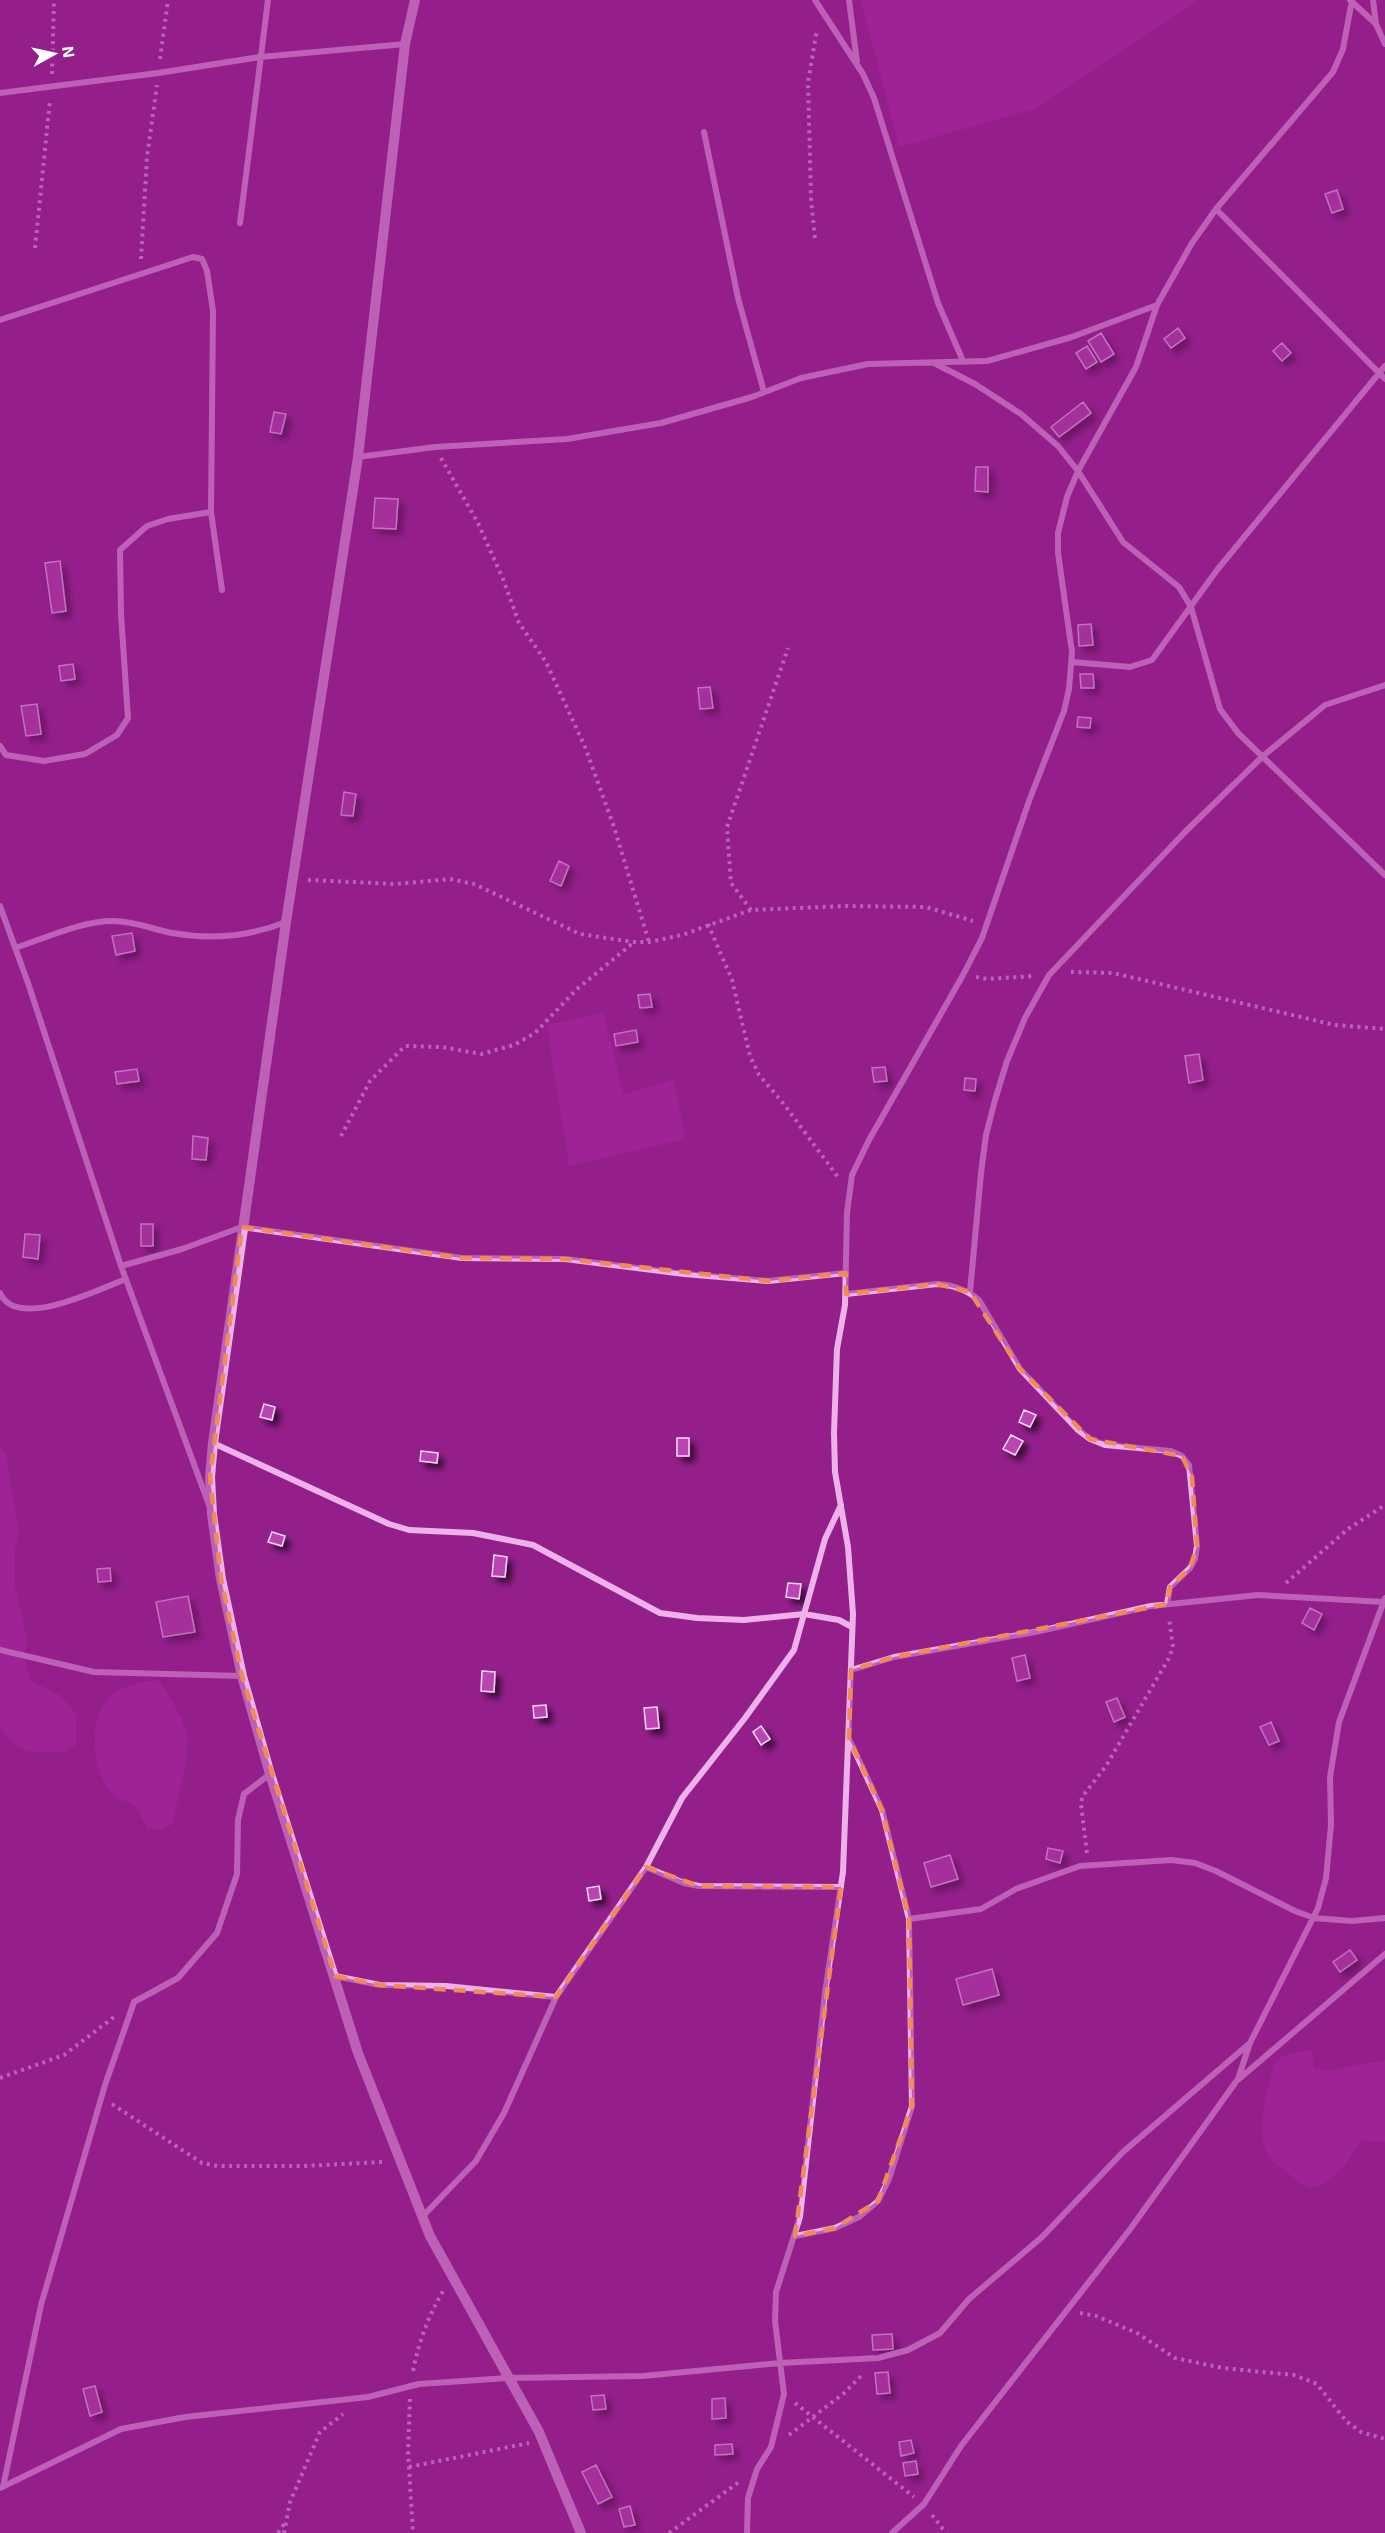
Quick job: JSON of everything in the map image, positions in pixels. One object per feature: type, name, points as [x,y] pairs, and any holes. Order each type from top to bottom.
[{"type":"street","points":[[240,223],[268,0]]},
{"type":"street","points":[[415,0],[405,44],[358,457],[292,880],[213,1443],[210,1477],[212,1514],[221,1580],[242,1676],[270,1774],[358,2053],[421,2217],[542,2441],[581,2533]]},
{"type":"street","points":[[815,0],[857,64],[874,98],[935,292],[963,361]]},
{"type":"street","points":[[849,0],[857,64]]},
{"type":"street","points":[[1373,0],[1376,24],[1385,44]]},
{"type":"street","points":[[1351,1],[1376,24]]},
{"type":"street","points":[[747,2533],[748,2498],[758,2469],[771,2447],[784,2394],[775,2321],[776,2292],[800,2217],[825,1993],[841,1887],[846,1827],[852,1627],[848,1547],[835,1472],[834,1433],[837,1349],[846,1294],[849,1192],[852,1175],[869,1140],[982,938],[1064,711],[1072,662],[1058,553],[1058,533],[1067,497],[1078,471],[1136,367],[1157,305],[1192,243],[1216,209],[1333,72],[1343,49],[1351,1]]},
{"type":"street","points":[[0,93],[158,73],[260,57],[405,44]]},
{"type":"street","points":[[704,132],[738,298],[764,392]]},
{"type":"street","points":[[1216,209],[1385,379]]},
{"type":"street","points":[[0,320],[193,257],[202,259],[207,271],[213,311],[211,512],[222,590]]},
{"type":"street","points":[[358,457],[435,447],[579,437],[661,423],[764,392],[801,378],[868,364],[987,361],[1041,346],[1157,305]]},
{"type":"street","points":[[931,361],[975,384],[1021,414],[1058,446],[1078,471],[1123,542],[1172,580],[1191,607],[1220,709],[1238,734],[1385,875]]},
{"type":"street","points":[[1072,662],[1130,667],[1152,660],[1224,561],[1385,366]]},
{"type":"street","points":[[0,746],[6,755],[44,761],[85,754],[117,735],[128,718],[121,614],[120,550],[147,526],[168,519],[211,512]]},
{"type":"street","points":[[970,1292],[986,1135],[1007,1061],[1025,1018],[1049,975],[1185,832],[1263,756],[1325,705],[1385,685]]},
{"type":"street","points":[[0,906],[121,1266],[212,1514]]},
{"type":"street","points":[[15,948],[97,922],[134,922],[172,933],[210,936],[258,933],[286,922]]},
{"type":"street","points":[[121,1266],[182,1249],[242,1227],[462,1258],[565,1258],[684,1274],[768,1281],[846,1273]]},
{"type":"street","points":[[0,1293],[2,1298],[20,1308],[36,1310],[59,1304],[126,1279]]},
{"type":"street","points":[[846,1294],[937,1284],[950,1285],[970,1292],[979,1300],[1020,1369],[1077,1430],[1105,1445],[1171,1451],[1182,1456],[1189,1465],[1197,1546],[1195,1559],[1190,1568],[1170,1587],[1167,1604]]},
{"type":"street","points":[[213,1443],[389,1524],[409,1530],[473,1533],[533,1545],[660,1613],[697,1618],[744,1620],[804,1614],[839,1620],[852,1627]]},
{"type":"street","points":[[421,2217],[476,2161],[489,2140],[556,1997],[646,1867],[682,1798],[745,1718],[794,1650],[825,1539],[841,1505]]},
{"type":"street","points":[[851,1670],[894,1657],[1035,1632],[1151,1606],[1258,1595],[1384,1601],[1339,1722],[1330,1777],[1331,1825],[1326,1878],[1314,1918],[1250,2043],[1238,2079]]},
{"type":"street","points":[[0,1650],[94,1672],[242,1676]]},
{"type":"street","points":[[795,2236],[835,2228],[860,2217],[878,2201],[889,2180],[912,2106],[909,1919],[882,1810],[849,1738]]},
{"type":"street","points":[[1,2488],[41,2304],[102,2097],[134,2002],[177,1978],[217,1933],[237,1874],[238,1820],[244,1794],[270,1774]]},
{"type":"street","points":[[909,1919],[981,1909],[1041,1879],[1088,1866],[1172,1860],[1195,1863],[1216,1870],[1295,1911],[1314,1918],[1352,1921],[1385,1918]]},
{"type":"street","points":[[646,1867],[684,1883],[699,1886],[722,1888],[841,1887]]},
{"type":"street","points":[[892,2533],[924,2504],[961,2446],[1131,2228],[1238,2079],[1385,1954]]},
{"type":"street","points":[[335,1976],[380,1985],[446,1986],[556,1997]]},
{"type":"street","points":[[1,2488],[121,2429],[184,2417],[368,2397],[410,2386],[508,2378],[643,2376],[780,2363],[878,2358],[908,2350],[940,2333],[969,2300],[1042,2237],[1123,2152],[1250,2043]]},
{"type":"path","points":[[35,248],[52,86],[54,0]]},
{"type":"path","points":[[142,275],[141,232],[147,157],[168,0]]},
{"type":"path","points":[[815,238],[810,199],[808,82],[820,7]]},
{"type":"path","points":[[435,447],[478,523],[503,579],[519,623],[546,662],[585,747],[613,824],[649,942]]},
{"type":"path","points":[[751,910],[731,883],[727,827],[788,648]]},
{"type":"path","points":[[292,880],[396,884],[450,879],[474,884],[580,934],[633,942],[649,942],[682,935],[751,910],[845,906],[926,907],[985,925]]},
{"type":"path","points":[[708,924],[732,980],[750,1056],[759,1075],[783,1103],[849,1192]]},
{"type":"path","points":[[341,1136],[370,1081],[405,1047],[442,1047],[481,1053],[514,1045],[536,1033],[577,989],[633,942]]},
{"type":"path","points":[[963,975],[987,979],[1068,972],[1113,973],[1335,1025],[1385,1029]]},
{"type":"path","points":[[1258,1595],[1288,1582],[1348,1529],[1385,1505]]},
{"type":"path","points":[[1088,1866],[1082,1797],[1106,1766],[1169,1658],[1173,1647],[1167,1604]]},
{"type":"path","points":[[0,2078],[64,2055],[134,2002]]},
{"type":"path","points":[[102,2097],[202,2163],[218,2166],[303,2166],[401,2161]]},
{"type":"path","points":[[413,2533],[409,2467],[410,2386],[419,2342],[428,2316],[452,2276]]},
{"type":"path","points":[[1067,2310],[1096,2316],[1137,2333],[1175,2358],[1223,2368],[1294,2375],[1317,2384],[1346,2421],[1361,2432],[1385,2439]]},
{"type":"path","points":[[771,2447],[814,2418],[843,2394],[878,2358]]},
{"type":"path","points":[[784,2394],[900,2488],[924,2504],[946,2533]]},
{"type":"path","points":[[284,2533],[290,2502],[320,2432],[326,2425],[368,2397]]},
{"type":"path","points":[[409,2467],[542,2441]]},
{"type":"path","points":[[669,2533],[758,2469]]},
{"type":"path","points":[[278,2533],[285,2523]]},
{"type":"highlighted area","points":[[242,1227],[462,1258],[565,1259],[768,1281],[846,1273],[846,1294],[937,1284],[970,1292],[1020,1369],[1090,1439],[1182,1456],[1192,1477],[1197,1546],[1190,1568],[1170,1587],[1167,1604],[894,1657],[851,1670],[849,1738],[882,1810],[909,1919],[912,2106],[878,2201],[835,2228],[795,2236],[841,1887],[699,1886],[646,1867],[556,1997],[380,1985],[335,1976],[242,1676],[221,1579],[210,1477]]},
{"type":"shaded area","points":[[861,0],[1199,0],[1034,109],[899,147]]},
{"type":"shaded area","points":[[604,1013],[623,1095],[674,1079],[685,1139],[569,1166],[547,1025]]},
{"type":"shaded area","points":[[0,1447],[5,1451],[19,1532],[15,1548],[15,1586],[27,1639],[24,1658],[31,1681],[61,1696],[76,1715],[76,1744],[65,1752],[46,1753],[28,1750],[13,1743],[0,1728]]},
{"type":"shaded area","points":[[158,1680],[179,1713],[188,1743],[172,1824],[163,1830],[148,1829],[133,1805],[113,1795],[100,1772],[95,1742],[99,1714],[105,1702],[114,1693],[130,1685]]},
{"type":"shaded area","points":[[1312,2050],[1314,2068],[1327,2071],[1385,2060],[1385,2142],[1362,2140],[1339,2171],[1325,2183],[1308,2188],[1281,2169],[1268,2155],[1262,2134],[1262,2121],[1275,2060],[1288,2054]]},
{"type":"building","points":[[1337,190],[1343,209],[1332,213],[1325,194]]},
{"type":"building","points":[[1178,328],[1185,338],[1171,348],[1164,339]]},
{"type":"building","points":[[1101,333],[1114,354],[1101,362],[1088,341]]},
{"type":"building","points":[[1282,343],[1291,353],[1282,361],[1273,351]]},
{"type":"building","points":[[1087,346],[1097,362],[1086,369],[1076,353]]},
{"type":"building","points":[[1083,402],[1091,413],[1059,437],[1051,427]]},
{"type":"building","points":[[274,412],[286,414],[281,434],[270,432]]},
{"type":"building","points":[[976,467],[988,467],[988,492],[975,491]]},
{"type":"building","points":[[375,498],[398,499],[396,529],[373,528]]},
{"type":"building","points":[[60,561],[66,611],[52,613],[45,563]]},
{"type":"building","points":[[1091,624],[1093,645],[1079,646],[1078,625]]},
{"type":"building","points":[[73,664],[75,679],[61,681],[59,666]]},
{"type":"building","points":[[1080,674],[1093,674],[1094,688],[1081,688]]},
{"type":"building","points":[[710,687],[713,708],[700,709],[698,688]]},
{"type":"building","points":[[37,704],[41,734],[26,736],[21,706]]},
{"type":"building","points":[[1078,717],[1091,718],[1090,728],[1077,727]]},
{"type":"building","points":[[344,792],[356,794],[353,816],[341,815]]},
{"type":"building","points":[[559,861],[569,866],[561,886],[550,881]]},
{"type":"building","points":[[132,933],[135,951],[116,955],[112,936]]},
{"type":"building","points":[[650,994],[652,1007],[640,1008],[638,995]]},
{"type":"building","points":[[636,1030],[638,1042],[616,1046],[614,1034]]},
{"type":"building","points":[[1199,1054],[1203,1080],[1189,1083],[1185,1056]]},
{"type":"building","points":[[885,1067],[887,1081],[874,1082],[872,1068]]},
{"type":"building","points":[[137,1069],[139,1081],[117,1084],[115,1072]]},
{"type":"building","points":[[965,1078],[976,1079],[975,1091],[964,1090]]},
{"type":"building","points":[[193,1136],[208,1138],[206,1160],[192,1159]]},
{"type":"building","points":[[141,1224],[153,1224],[153,1246],[141,1246]]},
{"type":"building","points":[[25,1234],[40,1235],[38,1259],[23,1257]]},
{"type":"building","points":[[264,1404],[275,1407],[272,1420],[260,1417]]},
{"type":"building","points":[[1024,1410],[1036,1415],[1030,1427],[1019,1422]]},
{"type":"building","points":[[1011,1435],[1023,1441],[1015,1455],[1003,1449]]},
{"type":"building","points":[[677,1438],[689,1438],[689,1456],[677,1456]]},
{"type":"building","points":[[421,1451],[438,1453],[437,1463],[420,1461]]},
{"type":"building","points":[[272,1532],[285,1536],[282,1546],[268,1542]]},
{"type":"building","points":[[494,1555],[507,1557],[505,1577],[492,1576]]},
{"type":"building","points":[[110,1568],[111,1581],[98,1582],[97,1569]]},
{"type":"building","points":[[788,1583],[801,1584],[799,1599],[786,1597]]},
{"type":"building","points":[[188,1596],[195,1632],[163,1637],[156,1602]]},
{"type":"building","points":[[1310,1608],[1322,1614],[1314,1630],[1302,1623]]},
{"type":"building","points":[[1025,1655],[1030,1678],[1017,1681],[1012,1658]]},
{"type":"building","points":[[482,1671],[495,1672],[494,1692],[481,1691]]},
{"type":"building","points":[[1117,1698],[1125,1717],[1114,1722],[1106,1702]]},
{"type":"building","points":[[546,1705],[547,1717],[534,1718],[533,1706]]},
{"type":"building","points":[[657,1707],[659,1728],[646,1729],[644,1708]]},
{"type":"building","points":[[1271,1722],[1279,1741],[1269,1745],[1260,1727]]},
{"type":"building","points":[[761,1726],[770,1739],[761,1745],[753,1732]]},
{"type":"building","points":[[1048,1848],[1063,1851],[1060,1863],[1046,1859]]},
{"type":"building","points":[[950,1855],[958,1879],[931,1887],[924,1863]]},
{"type":"building","points":[[599,1886],[601,1899],[589,1901],[587,1888]]},
{"type":"building","points":[[1350,1950],[1357,1960],[1340,1972],[1333,1962]]},
{"type":"building","points":[[992,1969],[999,1995],[963,2005],[956,1979]]},
{"type":"building","points":[[892,2334],[893,2349],[873,2350],[872,2335]]},
{"type":"building","points":[[888,2372],[890,2393],[877,2394],[875,2373]]},
{"type":"building","points":[[95,2386],[102,2412],[90,2416],[83,2389]]},
{"type":"building","points":[[604,2395],[606,2409],[593,2410],[591,2396]]},
{"type":"building","points":[[725,2398],[726,2418],[712,2419],[712,2399]]},
{"type":"building","points":[[911,2440],[914,2453],[901,2456],[899,2442]]},
{"type":"building","points":[[732,2444],[733,2454],[715,2455],[715,2445]]},
{"type":"building","points":[[916,2461],[918,2474],[905,2476],[903,2463]]},
{"type":"building","points":[[596,2465],[612,2497],[598,2504],[582,2472]]},
{"type":"building","points":[[630,2506],[635,2525],[624,2527],[619,2509]]}]
